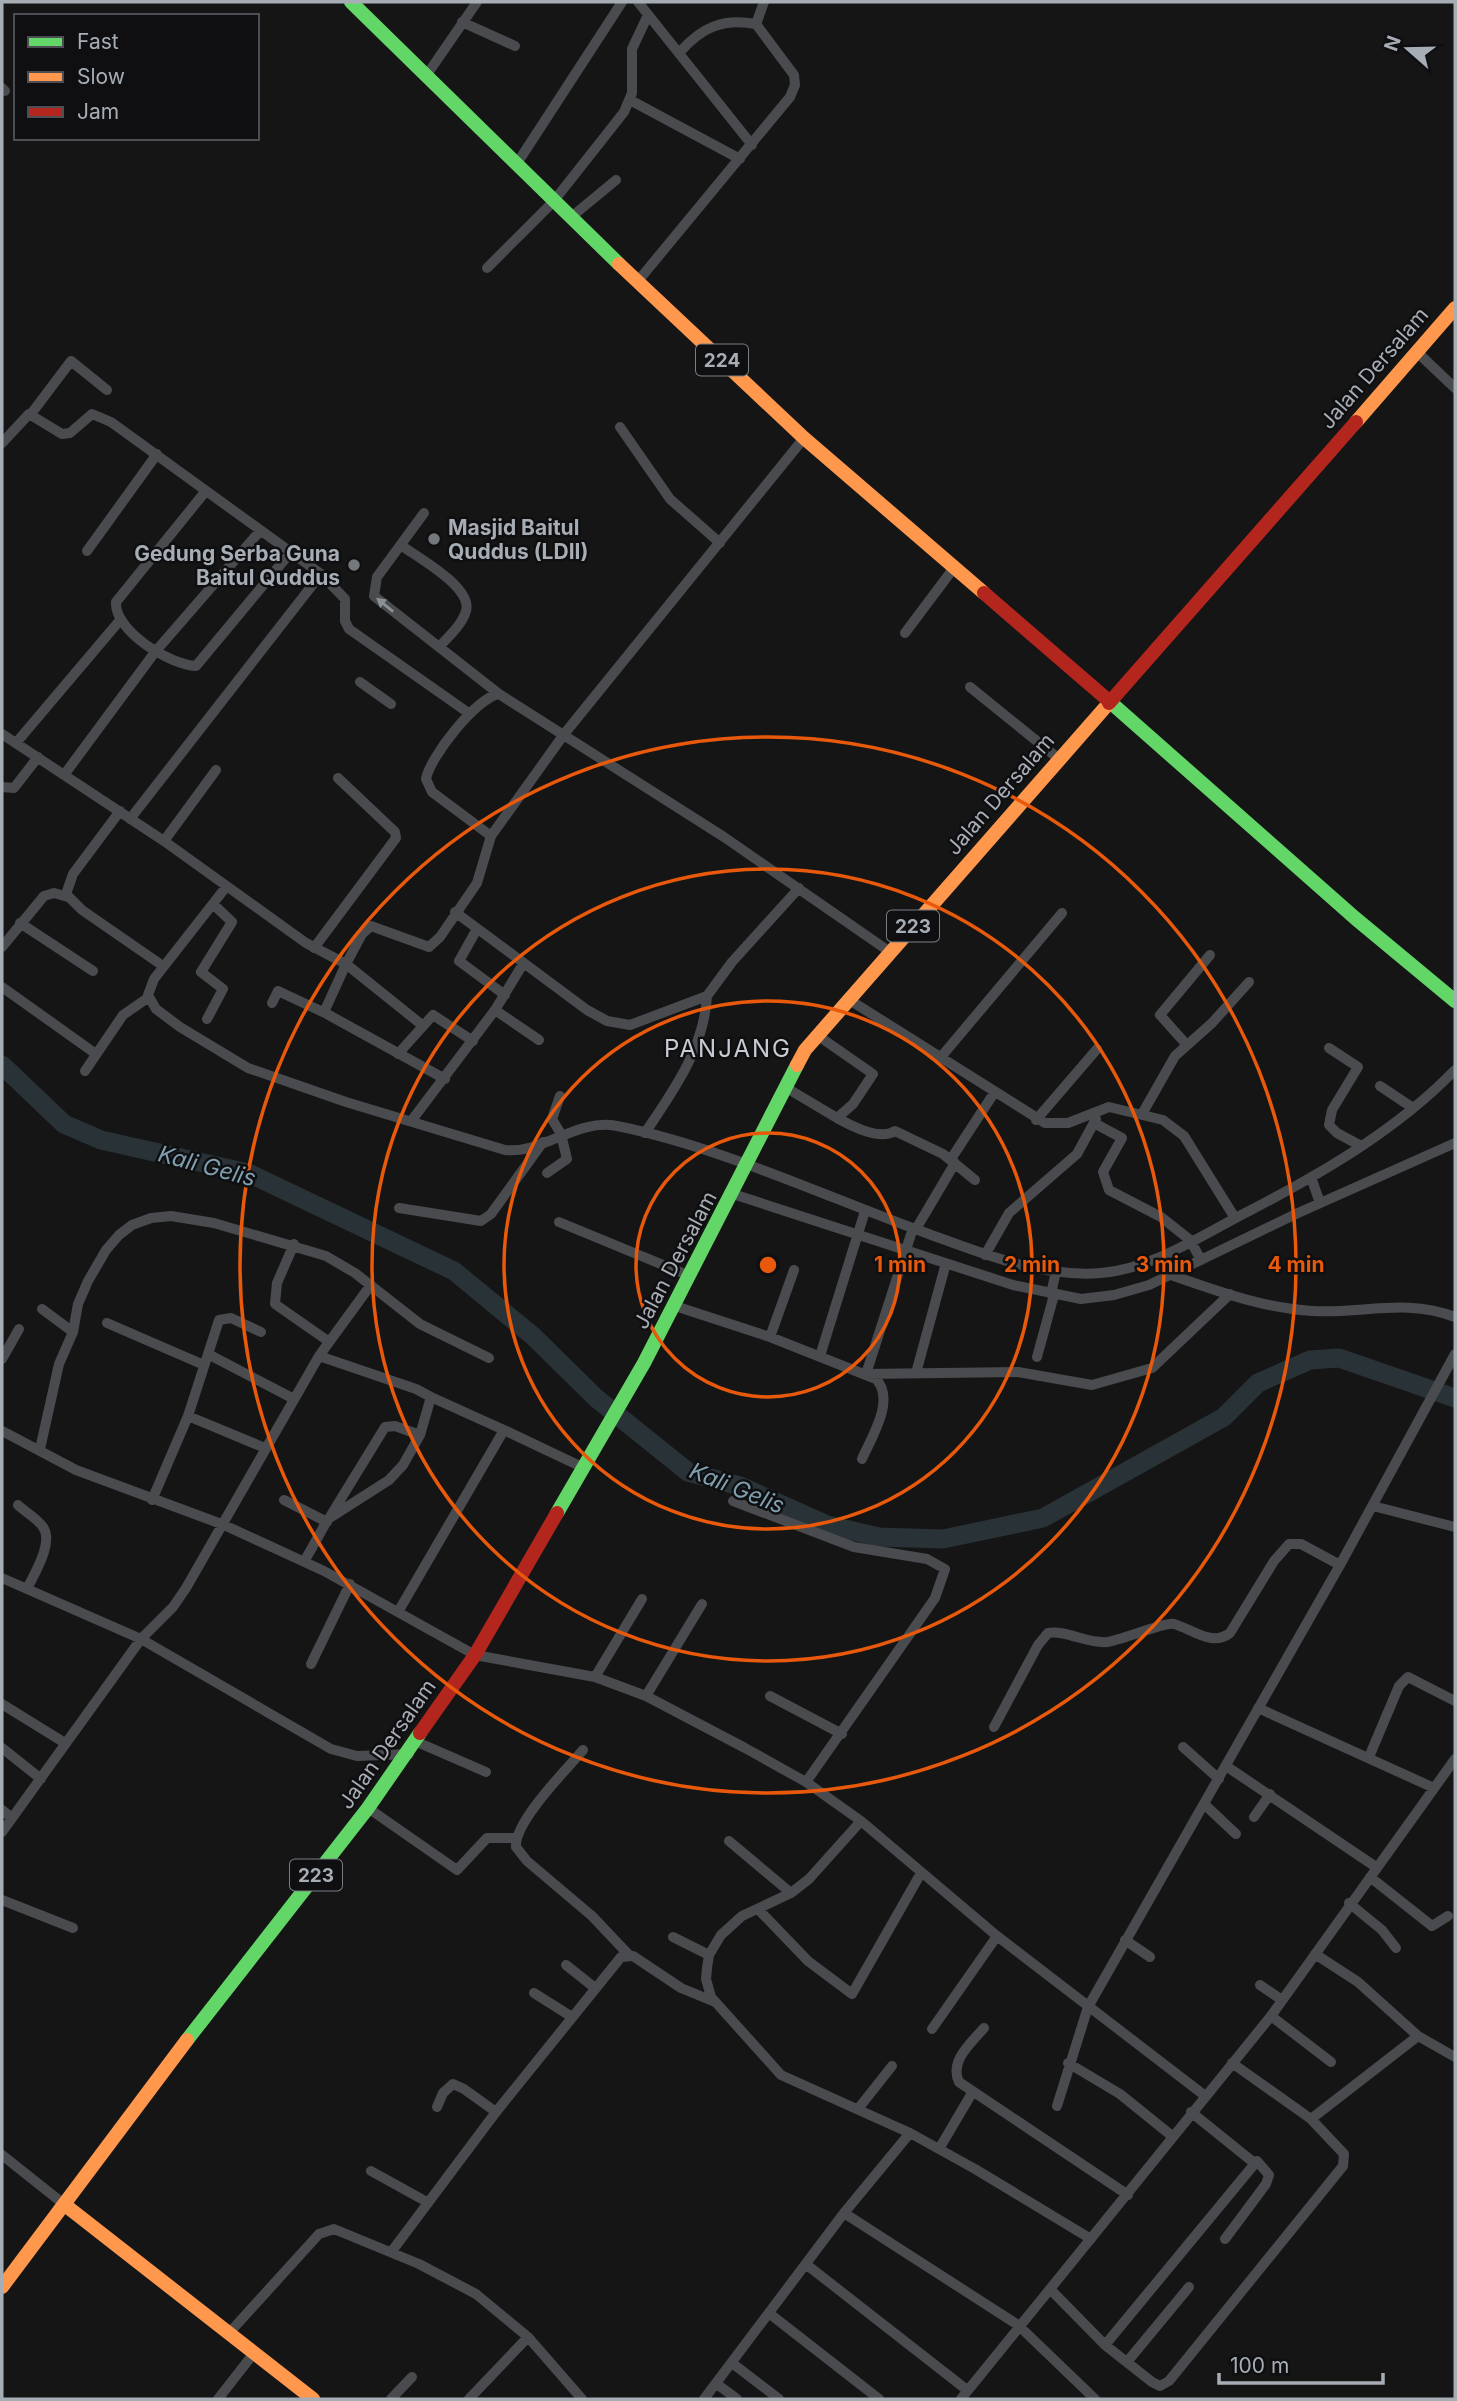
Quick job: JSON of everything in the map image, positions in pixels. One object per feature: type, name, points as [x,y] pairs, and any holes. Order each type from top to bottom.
[{"type":"main road","name":"224","points":[[351,2],[570,218],[804,438],[1109,701]]},
{"type":"main road","name":"Jalan Dersalam","points":[[2,2287],[146,2093],[413,1748],[475,1656],[582,1467],[645,1363],[785,1087],[817,1035],[1455,308]]},
{"type":"main road","points":[[1109,701],[1355,918],[1455,1001]]},
{"type":"main road","points":[[65,2205],[312,2399]]},
{"type":"street","points":[[426,76],[477,2]]},
{"type":"street","points":[[516,165],[622,2]]},
{"type":"street","points":[[638,2],[752,145]]},
{"type":"street","points":[[638,281],[783,109],[795,83],[792,71],[760,34],[756,24],[764,2]]},
{"type":"street","points":[[487,268],[554,202],[616,124],[630,100],[631,53],[648,15]]},
{"type":"street","points":[[462,22],[515,46]]},
{"type":"street","points":[[680,52],[702,30],[723,22],[756,24]]},
{"type":"street","points":[[630,100],[740,159]]},
{"type":"street","points":[[570,218],[616,180]]},
{"type":"street","points":[[1417,352],[1455,388]]},
{"type":"street","points":[[2,443],[31,414],[71,360],[107,390]]},
{"type":"street","points":[[31,414],[56,433],[65,435],[89,416],[99,415],[157,454],[205,492],[321,574],[345,599],[347,627],[470,713]]},
{"type":"street","points":[[620,427],[670,499],[720,543]]},
{"type":"street","points":[[325,1013],[346,964],[368,928],[379,927],[427,947],[440,937],[479,879],[491,836],[565,733],[804,438]]},
{"type":"street","points":[[87,551],[157,454]]},
{"type":"street","points":[[205,492],[117,599],[115,606],[121,619],[155,652],[196,666],[290,553]]},
{"type":"street","points":[[425,513],[377,577],[374,596],[499,694],[565,733],[799,888],[890,952]]},
{"type":"street","points":[[64,775],[155,652],[260,531]]},
{"type":"street","points":[[402,546],[457,587],[466,599],[466,611],[439,648]]},
{"type":"street","points":[[905,633],[953,569]]},
{"type":"street","points":[[130,819],[321,574]]},
{"type":"street","points":[[16,743],[121,619]]},
{"type":"street","points":[[360,682],[391,704]]},
{"type":"street","points":[[970,687],[1059,759]]},
{"type":"street","points":[[491,836],[432,792],[426,781],[430,767],[470,713],[488,698],[499,694]]},
{"type":"street","points":[[2,734],[164,841],[314,948],[346,964],[422,1025]]},
{"type":"street","points":[[2,787],[14,788],[38,757]]},
{"type":"street","points":[[164,841],[216,770]]},
{"type":"street","points":[[314,948],[396,838],[396,831],[338,778]]},
{"type":"street","points":[[68,897],[67,886],[73,874],[120,811]]},
{"type":"street","points":[[226,887],[163,966],[151,985],[149,997],[156,1009],[180,1027],[248,1068],[346,1102],[505,1150],[517,1150],[595,1124],[645,1133],[746,1167],[864,1214],[985,1255],[1056,1271],[1101,1273],[1118,1270],[1191,1242],[1311,1177],[1361,1146],[1413,1108],[1455,1070]]},
{"type":"street","points":[[645,1133],[687,1067],[700,1034],[707,996],[732,962],[799,888]]},
{"type":"street","points":[[2,947],[47,894],[54,892],[68,897],[82,910],[163,966]]},
{"type":"street","points":[[207,1019],[223,989],[201,972],[232,922],[213,904]]},
{"type":"street","points":[[455,912],[587,1010],[616,1024],[639,1023],[707,996]]},
{"type":"street","points":[[940,1057],[1062,913]]},
{"type":"street","points":[[20,923],[93,971]]},
{"type":"street","points":[[477,929],[459,961],[505,995]]},
{"type":"street","points":[[1186,1044],[1160,1015],[1210,956]]},
{"type":"street","points":[[412,1120],[473,1041],[523,964]]},
{"type":"street","points":[[1143,1114],[1171,1063],[1186,1044],[1207,1028],[1249,982]]},
{"type":"street","points":[[2,987],[96,1054]]},
{"type":"street","points":[[272,1003],[278,991],[325,1013],[445,1079]]},
{"type":"street","points":[[85,1071],[128,1011],[149,997]]},
{"type":"street","points":[[848,999],[1036,1120],[1061,1124],[1100,1109],[1113,1107],[1163,1121],[1184,1136],[1235,1218]]},
{"type":"street","points":[[495,1010],[539,1040]]},
{"type":"street","points":[[398,1054],[433,1015],[473,1041]]},
{"type":"street","points":[[817,1035],[873,1074],[853,1104],[837,1118]]},
{"type":"street","points":[[1329,1048],[1358,1067],[1332,1110],[1329,1125],[1336,1133],[1361,1146]]},
{"type":"street","points":[[1036,1120],[1097,1049]]},
{"type":"street","points":[[1380,1086],[1413,1108]]},
{"type":"street","points":[[785,1087],[837,1118],[878,1134],[890,1135],[895,1131],[953,1161],[975,1180]]},
{"type":"street","points":[[866,1374],[914,1229],[994,1093]]},
{"type":"street","points":[[547,1173],[567,1159],[552,1114],[560,1096]]},
{"type":"street","points":[[985,1255],[1014,1206],[1077,1154],[1100,1109]]},
{"type":"street","points":[[1094,1123],[1122,1138],[1103,1172],[1109,1190],[1120,1198],[1153,1211],[1191,1242],[1201,1259]]},
{"type":"street","points":[[399,1208],[481,1222],[491,1214],[543,1141]]},
{"type":"street","points":[[734,1191],[946,1263],[1052,1295],[1081,1299],[1114,1295],[1171,1275],[1318,1198],[1455,1143]]},
{"type":"street","points":[[1311,1177],[1318,1198]]},
{"type":"street","points":[[820,1356],[864,1214]]},
{"type":"street","points":[[40,1449],[59,1364],[73,1332],[78,1304],[88,1282],[106,1250],[132,1225],[151,1218],[190,1218],[294,1244],[326,1256],[420,1324],[489,1358]]},
{"type":"street","points":[[559,1222],[690,1276]]},
{"type":"street","points":[[294,1244],[277,1283],[275,1304],[328,1341]]},
{"type":"street","points":[[916,1373],[946,1263]]},
{"type":"street","points":[[770,1337],[794,1270]]},
{"type":"street","points":[[1037,1357],[1056,1271]]},
{"type":"street","points":[[1171,1275],[1230,1294],[1293,1309],[1321,1311],[1412,1306],[1455,1317]]},
{"type":"street","points":[[2,1832],[141,1639],[173,1607],[224,1525],[265,1448],[328,1341],[370,1286]]},
{"type":"street","points":[[866,1374],[1018,1372],[1092,1385],[1152,1368],[1230,1294]]},
{"type":"street","points":[[675,1306],[770,1337],[866,1374],[880,1383],[884,1401],[862,1459]]},
{"type":"street","points":[[42,1309],[73,1332]]},
{"type":"street","points":[[152,1500],[188,1416],[218,1323],[223,1317],[261,1332]]},
{"type":"street","points":[[107,1323],[204,1365]]},
{"type":"street","points":[[2,1359],[19,1329]]},
{"type":"street","points":[[208,1354],[293,1399]]},
{"type":"street","points":[[1057,2106],[1068,2063],[1088,2007],[1340,1565],[1404,1443],[1455,1354]]},
{"type":"street","points":[[319,1356],[416,1389],[582,1467]]},
{"type":"street","points":[[328,1520],[389,1480],[403,1465],[420,1435],[431,1397]]},
{"type":"street","points":[[188,1416],[265,1448]]},
{"type":"street","points":[[304,1562],[384,1428],[395,1426],[420,1435]]},
{"type":"street","points":[[398,1612],[504,1430]]},
{"type":"street","points":[[2,1431],[76,1470],[224,1525],[304,1562],[350,1584],[475,1656],[595,1677],[646,1696],[806,1782],[861,1821],[998,1936],[1204,2095]]},
{"type":"street","points":[[284,1500],[328,1520]]},
{"type":"street","points":[[733,1502],[854,1547],[927,1559],[939,1562],[945,1569],[935,1598],[806,1782]]},
{"type":"street","points":[[18,1505],[41,1525],[45,1532],[42,1557],[27,1589]]},
{"type":"street","points":[[1373,1506],[1455,1527]]},
{"type":"street","points":[[994,1727],[1038,1645],[1048,1633],[1100,1642],[1137,1635],[1170,1624],[1206,1637],[1222,1638],[1230,1633],[1269,1567],[1289,1544],[1301,1544],[1340,1565]]},
{"type":"street","points":[[2,1578],[141,1639],[331,1749],[357,1756],[413,1748],[486,1772]]},
{"type":"street","points":[[312,1664],[350,1584]]},
{"type":"street","points":[[595,1677],[642,1599]]},
{"type":"street","points":[[646,1696],[702,1604]]},
{"type":"street","points":[[1369,1757],[1399,1686],[1408,1677],[1455,1701]]},
{"type":"street","points":[[770,1696],[842,1734]]},
{"type":"street","points":[[2,1704],[65,1743]]},
{"type":"street","points":[[1258,1708],[1434,1788]]},
{"type":"street","points":[[1183,1747],[1219,1779]]},
{"type":"street","points":[[2,1748],[41,1779]]},
{"type":"street","points":[[583,1749],[528,1818],[516,1838],[516,1847],[520,1854],[592,1916],[628,1954],[681,1988],[715,2002]]},
{"type":"street","points":[[961,2399],[1018,2325],[1128,2195],[1204,2095],[1271,2016],[1349,1903],[1434,1788],[1452,1773],[1455,1759]]},
{"type":"street","points":[[1226,1766],[1376,1867]]},
{"type":"street","points":[[1254,1817],[1270,1794]]},
{"type":"street","points":[[1204,1804],[1236,1834]]},
{"type":"street","points":[[368,1808],[457,1870],[487,1838],[516,1838]]},
{"type":"street","points":[[2,1810],[12,1818]]},
{"type":"street","points":[[861,1821],[822,1867],[791,1893],[733,1921],[721,1935],[709,1955],[706,1979],[715,2002],[781,2075],[817,2094],[910,2133],[1090,2239]]},
{"type":"street","points":[[729,1841],[791,1893]]},
{"type":"street","points":[[758,1909],[808,1961],[852,1994],[921,1873]]},
{"type":"street","points":[[1370,1877],[1432,1926],[1448,1916]]},
{"type":"street","points":[[2,1900],[73,1928]]},
{"type":"street","points":[[1349,1903],[1382,1930],[1396,1948]]},
{"type":"street","points":[[932,2029],[998,1936]]},
{"type":"street","points":[[673,1937],[709,1955]]},
{"type":"street","points":[[1125,1940],[1150,1957]]},
{"type":"street","points":[[392,2251],[496,2112],[618,1959],[628,1954]]},
{"type":"street","points":[[1315,1954],[1358,1982],[1418,2036],[1455,2057]]},
{"type":"street","points":[[566,1965],[595,1988]]},
{"type":"street","points":[[1260,1985],[1282,2000]]},
{"type":"street","points":[[534,1993],[572,2017]]},
{"type":"street","points":[[1271,2016],[1331,2062]]},
{"type":"street","points":[[984,2028],[956,2066],[957,2079],[972,2093],[1128,2195]]},
{"type":"street","points":[[1311,2119],[1418,2036]]},
{"type":"street","points":[[1068,2063],[1120,2094],[1172,2136]]},
{"type":"street","points":[[1050,2289],[1105,2345],[1160,2386],[1169,2381],[1343,2166],[1343,2154],[1311,2119],[1233,2063]]},
{"type":"street","points":[[858,2109],[891,2066]]},
{"type":"street","points":[[437,2108],[443,2093],[453,2084],[496,2112]]},
{"type":"street","points":[[939,2149],[972,2093]]},
{"type":"street","points":[[1191,2112],[1253,2162],[1261,2163],[1269,2175],[1225,2239]]},
{"type":"street","points":[[704,2399],[844,2213],[910,2133]]},
{"type":"street","points":[[2,2155],[65,2205]]},
{"type":"street","points":[[1105,2345],[1253,2162]]},
{"type":"street","points":[[370,2171],[428,2202]]},
{"type":"street","points":[[844,2213],[1018,2325],[1095,2399]]},
{"type":"street","points":[[230,2332],[326,2229],[340,2230],[392,2251],[476,2294],[528,2337],[582,2399]]},
{"type":"street","points":[[807,2265],[967,2390]]},
{"type":"street","points":[[1127,2362],[1189,2287]]},
{"type":"street","points":[[769,2314],[879,2399]]},
{"type":"street","points":[[469,2399],[528,2337]]},
{"type":"street","points":[[218,2399],[254,2353]]},
{"type":"street","points":[[732,2363],[779,2399]]},
{"type":"street","points":[[391,2399],[412,2377]]},
{"type":"street","points":[[717,2384],[737,2399]]},
{"type":"waterway","name":"Kali Gelis","points":[[2,1065],[64,1124],[101,1140],[248,1173],[454,1271],[533,1336],[596,1398],[688,1472],[740,1486],[827,1525],[879,1537],[943,1539],[1043,1518],[1224,1417],[1258,1383],[1310,1360],[1339,1358],[1455,1398]]},
{"type":"traffic: fast","points":[[351,2],[619,264]]},
{"type":"traffic: fast","points":[[1109,701],[1355,918],[1455,1001]]},
{"type":"traffic: fast","points":[[557,1513],[644,1363],[797,1065]]},
{"type":"traffic: fast","points":[[187,2040],[368,1808],[420,1733]]},
{"type":"traffic: slow","points":[[619,264],[804,438],[984,593]]},
{"type":"traffic: slow","points":[[1356,422],[1455,308]]},
{"type":"traffic: slow","points":[[797,1065],[805,1050],[1109,703]]},
{"type":"traffic: slow","points":[[2,2287],[187,2040]]},
{"type":"traffic: slow","points":[[65,2205],[313,2399]]},
{"type":"traffic: jam","points":[[1109,703],[1356,422]]},
{"type":"traffic: jam","points":[[984,593],[1109,701]]},
{"type":"traffic: jam","points":[[420,1733],[475,1655],[557,1513]]},
{"type":"place","name":"Masjid Baitul Quddus (LDII)","points":[[434,539]]},
{"type":"place","name":"Gedung Serba Guna Baitul Quddus","points":[[354,565]]},
{"type":"district","name":"PANJANG","points":[[728,1048]]}]
